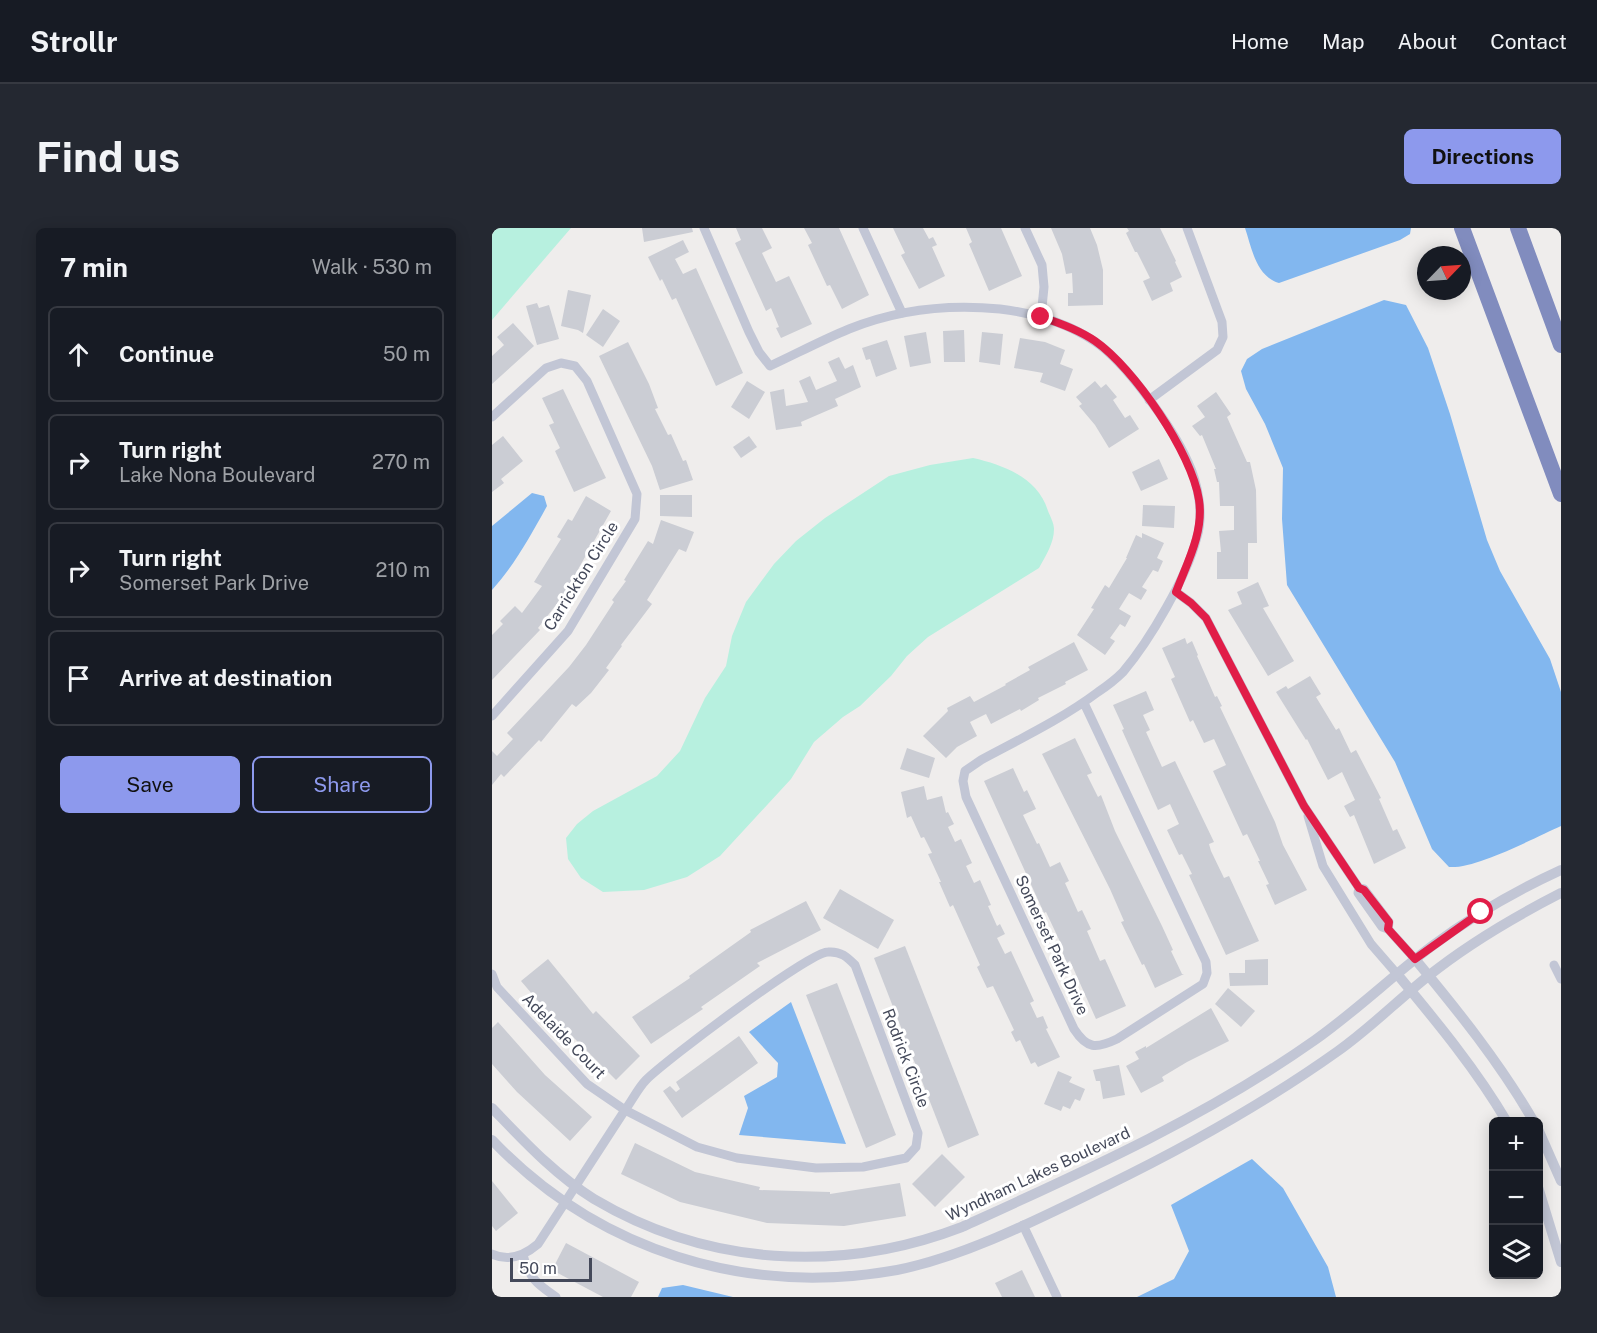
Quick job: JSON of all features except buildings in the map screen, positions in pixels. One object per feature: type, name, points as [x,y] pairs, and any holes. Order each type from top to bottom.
[{"type":"highway","points":[[1462,228],[1561,494]]},
{"type":"highway","points":[[1518,228],[1561,345]]},
{"type":"street","name":"Somerset Park Drive","points":[[704,228],[749,332],[759,352],[770,366],[850,329],[903,313],[963,308],[1001,309],[1041,317],[1067,326],[1095,341],[1123,366],[1171,432],[1189,463],[1199,501],[1198,536],[1176,592],[1122,673],[1084,703],[981,760],[965,771],[963,781],[966,797],[1074,1029],[1081,1040],[1090,1046],[1102,1046],[1117,1039],[1203,984],[1207,973],[1206,962],[1084,703]]},
{"type":"street","points":[[863,228],[903,313]]},
{"type":"street","points":[[1025,228],[1042,265],[1044,287],[1041,317]]},
{"type":"street","points":[[1149,400],[1218,350],[1223,337],[1222,322],[1187,228]]},
{"type":"street","name":"Carrickton Circle","points":[[492,417],[546,368],[561,363],[575,366],[587,381],[637,494],[634,519],[568,631],[492,716]]},
{"type":"street","points":[[1176,592],[1206,618],[1304,806],[1359,888],[1364,890],[1367,900],[1389,922],[1388,929],[1429,976],[1509,1080],[1531,1117]]},
{"type":"street","points":[[1304,806],[1323,866],[1371,944],[1457,1048],[1490,1093],[1504,1117]]},
{"type":"street","name":"Wyndham Lakes Boulevard","points":[[492,1108],[524,1141],[576,1186],[605,1204],[683,1239],[768,1256],[817,1258],[849,1256],[899,1247],[962,1227],[1138,1146],[1264,1073],[1315,1040],[1415,959],[1481,912],[1561,870]]},
{"type":"street","points":[[492,1140],[527,1174],[584,1217],[636,1243],[687,1263],[762,1278],[849,1278],[897,1270],[931,1262],[1023,1225],[1146,1166],[1288,1085],[1339,1050],[1411,990],[1469,947],[1506,923],[1561,893]]},
{"type":"street","points":[[1350,911],[1367,900]]},
{"type":"street","name":"Rodrick Circle","points":[[523,1255],[538,1244],[645,1081],[774,982],[826,951],[845,954],[855,965],[918,1133],[916,1147],[906,1158],[862,1167],[816,1168],[737,1158],[697,1147],[626,1110]]},
{"type":"street","points":[[1554,965],[1561,979]]},
{"type":"street","name":"Adelaide Court","points":[[492,974],[497,987],[586,1084],[626,1110]]},
{"type":"street","points":[[1543,1138],[1561,1181]]},
{"type":"street","points":[[1543,1198],[1559,1241],[1561,1262]]},
{"type":"street","points":[[1023,1225],[1057,1297]]},
{"type":"street","points":[[492,1254],[510,1258],[523,1255],[527,1270],[533,1280],[556,1297]]},
{"type":"green space","points":[[492,228],[571,228],[492,320]]},
{"type":"green space","points":[[973,458],[1008,469],[1018,475],[1036,490],[1043,500],[1053,522],[1054,534],[1039,568],[928,637],[860,706],[843,717],[814,742],[791,779],[720,856],[687,877],[644,890],[603,892],[581,878],[568,859],[566,838],[577,824],[593,811],[657,776],[680,751],[705,698],[726,666],[732,636],[746,602],[774,564],[796,541],[825,518],[889,476],[930,465]]},
{"type":"water","points":[[1245,228],[1411,228],[1410,234],[1400,240],[1279,283],[1271,279],[1260,268]]},
{"type":"water","points":[[1384,300],[1406,305],[1428,348],[1487,540],[1500,571],[1550,659],[1561,692],[1561,826],[1505,852],[1460,866],[1449,867],[1432,849],[1395,762],[1287,585],[1282,519],[1283,468],[1265,424],[1246,389],[1241,371],[1247,359],[1262,349]]},
{"type":"water","points":[[532,493],[544,496],[547,506],[515,561],[492,590],[492,526]]},
{"type":"water","points":[[791,1002],[846,1144],[739,1135],[748,1108],[744,1096],[777,1077],[778,1063],[749,1032]]},
{"type":"water","points":[[1252,1159],[1283,1188],[1328,1267],[1336,1297],[1137,1297],[1174,1279],[1189,1251],[1171,1205]]},
{"type":"water","points":[[683,1285],[733,1297],[658,1297],[662,1288]]},
{"type":"route","points":[[1041,317],[1067,326],[1095,341],[1123,366],[1171,432],[1189,463],[1199,501],[1198,536],[1176,592],[1206,618],[1304,806],[1359,888],[1364,890],[1389,922],[1388,929],[1415,959],[1481,912]]}]
